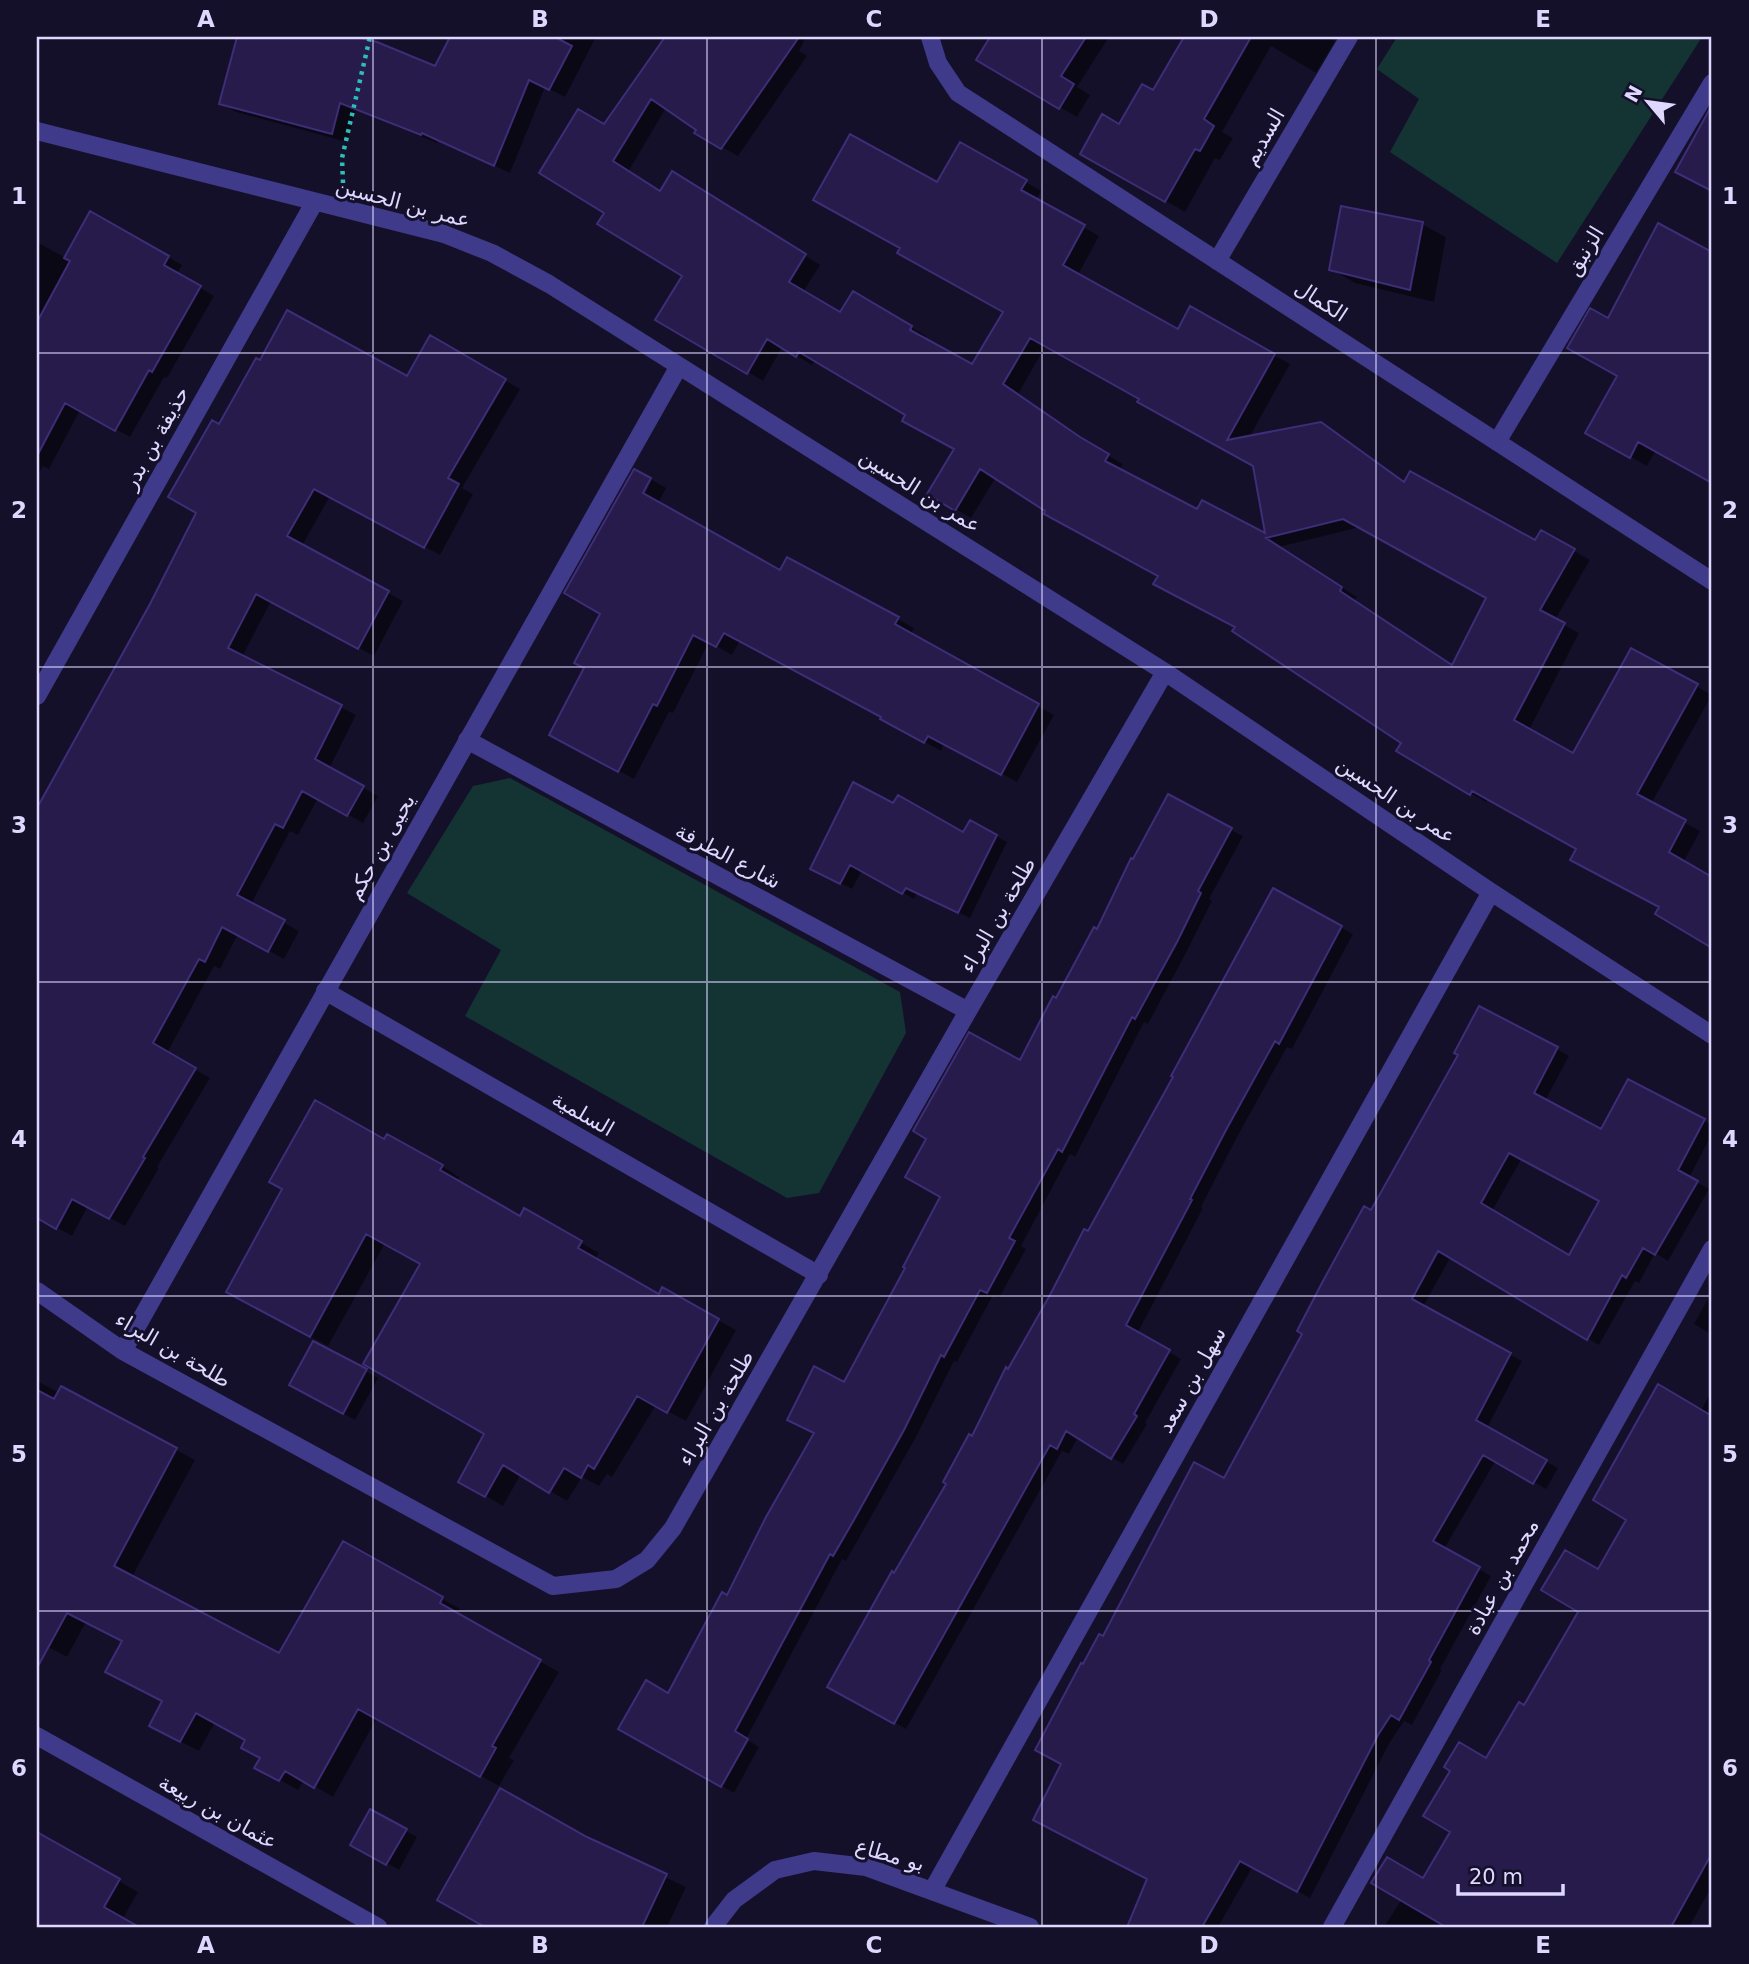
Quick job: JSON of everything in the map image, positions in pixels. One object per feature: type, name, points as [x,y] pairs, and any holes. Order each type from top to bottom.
[{"type":"street","name":"الكمال","points":[[930,37],[938,63],[958,93],[1712,581]]},
{"type":"street","name":"السديم","points":[[1217,261],[1349,37]]},
{"type":"street","name":"الزنبق","points":[[1497,442],[1712,83]]},
{"type":"street","name":"عمر بن الحسين","points":[[37,131],[444,234],[492,253],[549,284],[1166,672],[1491,892],[1712,1035]]},
{"type":"street","name":"حذيفة بن بدر","points":[[37,696],[314,203]]},
{"type":"street","name":"يحيى بن حكم","points":[[123,1351],[678,366]]},
{"type":"street","name":"طلحة بن البراء","points":[[37,1291],[123,1351],[553,1586],[615,1580],[647,1560],[673,1528],[968,1011],[1166,672]]},
{"type":"street","name":"شارع الطرفة","points":[[467,740],[968,1011]]},
{"type":"street","name":"سهل بن سعد","points":[[932,1891],[1491,892]]},
{"type":"street","name":"السلمية","points":[[325,991],[819,1275]]},
{"type":"street","name":"محمد بن عبادة","points":[[1332,1927],[1712,1249]]},
{"type":"street","name":"عثمان بن ربيعة","points":[[37,1736],[378,1927]]},
{"type":"street","name":"بو مطاع","points":[[713,1927],[734,1899],[775,1870],[814,1861],[866,1867],[1030,1927]]},
{"type":"path","points":[[344,209],[342,158],[370,37]]},
{"type":"green space","points":[[1397,37],[1702,37],[1557,263],[1390,152],[1419,99],[1377,69]]},
{"type":"green space","points":[[510,778],[900,992],[906,1033],[819,1193],[787,1198],[465,1016],[501,950],[407,893],[473,786]]},
{"type":"building","points":[[237,37],[357,37],[377,42],[435,66],[450,37],[555,37],[572,46],[549,90],[529,80],[494,166],[422,133],[421,135],[340,103],[332,134],[219,104]]},
{"type":"building","points":[[665,37],[799,37],[721,149],[694,133],[696,130],[651,99],[613,161],[660,191],[672,171],[806,254],[789,282],[840,312],[853,291],[912,326],[910,330],[972,364],[1003,312],[897,253],[900,248],[813,200],[850,134],[937,182],[960,142],[1027,180],[1021,190],[1085,225],[1063,265],[1178,329],[1190,306],[1275,354],[1227,440],[1321,422],[1404,482],[1410,471],[1535,540],[1541,530],[1575,549],[1540,610],[1565,623],[1514,720],[1573,753],[1631,648],[1698,684],[1637,794],[1686,820],[1669,852],[1712,877],[1712,948],[1655,914],[1659,907],[1570,860],[1576,849],[1472,791],[1470,795],[1396,751],[1401,743],[1232,631],[1235,627],[1153,584],[1158,576],[1044,514],[1045,511],[980,469],[955,511],[927,494],[954,449],[902,421],[905,415],[799,352],[796,357],[767,339],[747,374],[655,320],[682,276],[597,224],[604,213],[539,173],[578,109],[604,124]],"holes":[[[1030,338],[1139,399],[1137,402],[1253,466],[1265,533],[1202,500],[1197,509],[1105,461],[1109,454],[1003,384]],[[1343,519],[1486,598],[1452,665],[1340,591],[1342,587],[1266,538]]]},
{"type":"building","points":[[990,37],[1086,37],[1061,76],[1074,84],[1059,109],[976,60]]},
{"type":"building","points":[[1184,37],[1251,37],[1204,119],[1214,126],[1200,151],[1195,149],[1165,202],[1080,154],[1102,114],[1119,124],[1142,84],[1153,90]]},
{"type":"building","points":[[1712,105],[1712,191],[1675,172]]},
{"type":"building","points":[[1341,206],[1423,222],[1410,290],[1329,270]]},
{"type":"building","points":[[90,211],[169,256],[164,265],[201,286],[115,431],[65,403],[37,456],[37,322],[70,261],[64,258]]},
{"type":"building","points":[[1658,223],[1712,252],[1712,483],[1638,442],[1630,458],[1585,433],[1617,376],[1567,348],[1590,308],[1608,318]]},
{"type":"building","points":[[287,310],[407,376],[430,335],[506,379],[448,478],[459,484],[424,548],[314,489],[287,536],[389,591],[358,649],[256,594],[228,648],[342,705],[315,759],[364,786],[347,816],[302,791],[283,828],[275,824],[237,895],[285,920],[268,952],[222,927],[205,962],[199,959],[153,1043],[196,1068],[109,1219],[72,1199],[56,1229],[37,1218],[37,808],[150,604],[196,513],[168,497],[212,420],[219,424],[256,358],[260,360]]},
{"type":"building","points":[[634,469],[651,478],[643,493],[780,570],[787,557],[899,617],[895,624],[1039,704],[1001,775],[928,736],[924,743],[724,633],[716,647],[693,635],[657,706],[653,704],[618,772],[549,735],[584,668],[574,663],[600,614],[564,593]]},
{"type":"building","points":[[853,782],[893,803],[898,795],[963,832],[970,820],[997,835],[958,913],[906,888],[902,894],[850,865],[840,884],[810,869]]},
{"type":"building","points":[[1168,794],[1232,828],[1198,891],[1201,893],[1177,942],[1135,1019],[1132,1017],[1062,1152],[1058,1149],[1009,1238],[1015,1241],[987,1293],[980,1290],[944,1357],[941,1355],[904,1430],[833,1556],[830,1554],[735,1731],[748,1739],[721,1787],[618,1729],[646,1680],[668,1693],[722,1592],[727,1595],[766,1517],[814,1433],[787,1420],[814,1366],[844,1382],[905,1268],[903,1267],[940,1197],[905,1177],[926,1139],[913,1131],[969,1032],[1020,1060],[1053,996],[1056,998],[1094,927],[1097,929],[1131,858],[1133,859]]},
{"type":"building","points":[[1273,888],[1342,926],[1279,1044],[1275,1041],[1226,1130],[1126,1325],[1170,1350],[1134,1414],[1137,1416],[1111,1459],[1066,1431],[1057,1449],[1050,1445],[894,1724],[827,1687],[892,1571],[894,1573],[946,1484],[943,1482],[969,1434],[972,1436],[1006,1367],[1008,1369],[1050,1295],[1084,1229],[1088,1231]]},
{"type":"building","points":[[1479,1006],[1558,1047],[1534,1093],[1601,1129],[1628,1079],[1705,1119],[1678,1170],[1698,1181],[1655,1255],[1643,1248],[1626,1278],[1622,1275],[1587,1340],[1438,1251],[1412,1299],[1511,1353],[1476,1420],[1547,1460],[1533,1484],[1483,1455],[1433,1541],[1480,1567],[1399,1720],[1391,1715],[1378,1735],[1297,1892],[1240,1861],[1202,1927],[1127,1927],[1147,1879],[1033,1820],[1061,1764],[1035,1750],[1081,1663],[1083,1664],[1099,1634],[1103,1636],[1194,1462],[1224,1478],[1302,1334],[1297,1331],[1323,1281],[1364,1206],[1371,1210],[1458,1055],[1454,1053]],"holes":[[[1509,1153],[1599,1201],[1569,1255],[1481,1203]]]},
{"type":"building","points":[[315,1100],[384,1139],[387,1134],[443,1165],[440,1170],[520,1216],[524,1208],[582,1241],[578,1248],[659,1294],[662,1287],[719,1319],[667,1413],[637,1396],[594,1469],[588,1465],[581,1478],[564,1468],[549,1493],[503,1465],[485,1497],[458,1482],[484,1434],[363,1364],[420,1264],[366,1234],[310,1337],[226,1292],[282,1189],[269,1182]]},
{"type":"building","points":[[313,1341],[367,1369],[343,1414],[289,1385]]},
{"type":"building","points":[[1658,1384],[1712,1416],[1712,1853],[1671,1927],[1446,1927],[1371,1883],[1387,1857],[1423,1878],[1450,1832],[1423,1816],[1450,1771],[1444,1767],[1459,1742],[1486,1758],[1519,1702],[1524,1705],[1578,1612],[1541,1590],[1565,1550],[1598,1569],[1626,1520],[1593,1500]]},
{"type":"building","points":[[61,1386],[177,1448],[114,1566],[279,1653],[343,1541],[443,1597],[440,1603],[541,1660],[492,1746],[496,1748],[480,1777],[358,1709],[314,1788],[285,1771],[279,1781],[254,1768],[260,1758],[241,1748],[245,1740],[196,1713],[180,1742],[149,1726],[162,1701],[105,1672],[122,1641],[67,1613],[37,1668],[37,1390],[54,1399]]},
{"type":"building","points":[[500,1788],[587,1837],[667,1874],[642,1927],[485,1927],[437,1900]]},
{"type":"building","points":[[370,1809],[407,1829],[386,1865],[350,1845]]},
{"type":"building","points":[[37,1832],[120,1879],[104,1907],[139,1927],[37,1927]]}]
